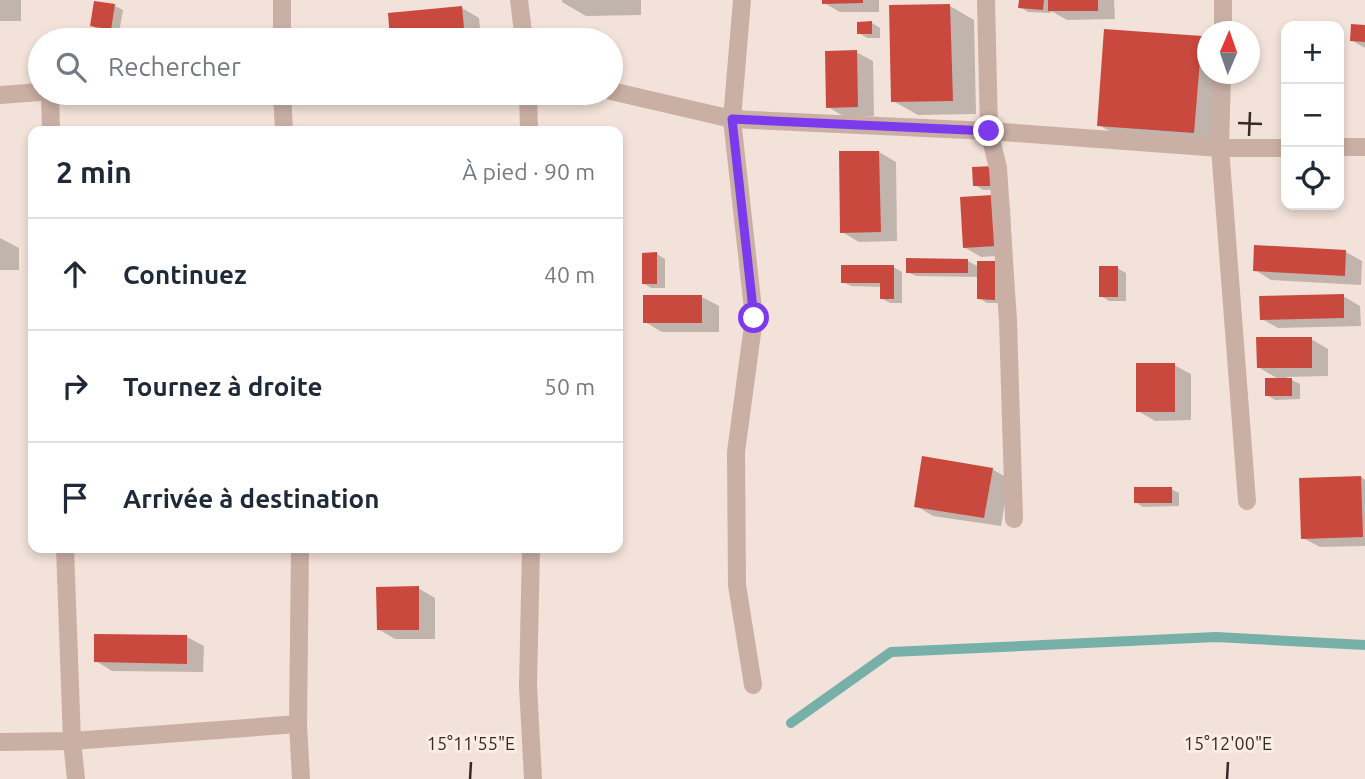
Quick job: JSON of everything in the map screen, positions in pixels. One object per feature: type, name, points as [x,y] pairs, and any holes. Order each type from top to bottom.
[{"type":"street","points":[[282,0],[282,28]]},
{"type":"street","points":[[519,0],[522,28]]},
{"type":"street","points":[[742,0],[732,119],[754,318],[736,452],[737,585],[753,685]]},
{"type":"street","points":[[986,0],[989,131],[998,168],[1004,251],[1014,519]]},
{"type":"street","points":[[1223,0],[1223,21]]},
{"type":"street","points":[[1222,84],[1220,148],[1248,501]]},
{"type":"street","points":[[0,95],[28,93]]},
{"type":"street","points":[[623,94],[732,119],[989,131],[1220,148],[1281,148]]},
{"type":"street","points":[[50,105],[51,126]]},
{"type":"street","points":[[284,126],[286,105]]},
{"type":"street","points":[[528,105],[529,126]]},
{"type":"street","points":[[1344,147],[1365,147]]},
{"type":"street","points":[[65,553],[72,741],[76,779]]},
{"type":"street","points":[[300,553],[298,724],[301,779]]},
{"type":"street","points":[[531,553],[528,686],[533,779]]},
{"type":"street","points":[[0,742],[72,741],[298,724]]},
{"type":"building","points":[[822,0],[863,0],[863,3],[822,4]]},
{"type":"building","points":[[1019,0],[1044,0],[1043,10],[1018,8]]},
{"type":"building","points":[[1048,0],[1098,0],[1098,11],[1048,11]]},
{"type":"building","points":[[94,1],[115,4],[111,28],[90,26]]},
{"type":"building","points":[[950,4],[953,101],[891,102],[889,5]]},
{"type":"building","points":[[462,6],[464,28],[389,28],[388,13]]},
{"type":"building","points":[[872,21],[872,34],[857,34],[857,22]]},
{"type":"building","points":[[1351,24],[1365,25],[1365,42],[1350,41]]},
{"type":"building","points":[[1104,29],[1197,36],[1198,84],[1194,133],[1097,126]]},
{"type":"building","points":[[857,50],[858,107],[826,108],[825,51]]},
{"type":"building","points":[[839,151],[879,151],[881,232],[840,233]]},
{"type":"building","points":[[993,166],[994,186],[973,186],[972,167]]},
{"type":"building","points":[[993,195],[996,246],[963,248],[960,197]]},
{"type":"building","points":[[1254,245],[1346,250],[1345,276],[1253,271]]},
{"type":"building","points":[[657,252],[657,284],[642,284],[642,253]]},
{"type":"building","points":[[906,258],[968,259],[968,273],[906,273]]},
{"type":"building","points":[[977,261],[995,261],[995,300],[977,299]]},
{"type":"building","points":[[841,265],[894,265],[894,299],[880,299],[880,283],[841,283]]},
{"type":"building","points":[[1099,266],[1118,266],[1118,297],[1099,297]]},
{"type":"building","points":[[1344,294],[1344,318],[1260,320],[1259,296]]},
{"type":"building","points":[[643,295],[702,295],[702,323],[643,323]]},
{"type":"building","points":[[1256,337],[1312,337],[1312,368],[1257,368]]},
{"type":"building","points":[[1136,363],[1175,363],[1175,412],[1136,412]]},
{"type":"building","points":[[1265,378],[1292,378],[1292,396],[1265,396]]},
{"type":"building","points":[[922,456],[993,468],[984,518],[914,507]]},
{"type":"building","points":[[1361,476],[1363,537],[1301,539],[1299,478]]},
{"type":"building","points":[[1134,487],[1172,487],[1172,503],[1134,503]]},
{"type":"building","points":[[419,586],[419,630],[377,630],[376,587]]},
{"type":"building","points":[[94,634],[187,635],[187,664],[94,662]]},
{"type":"waterway","points":[[791,723],[891,652],[1216,637],[1365,645]]},
{"type":"route","points":[[754,318],[732,119],[989,131]]}]
